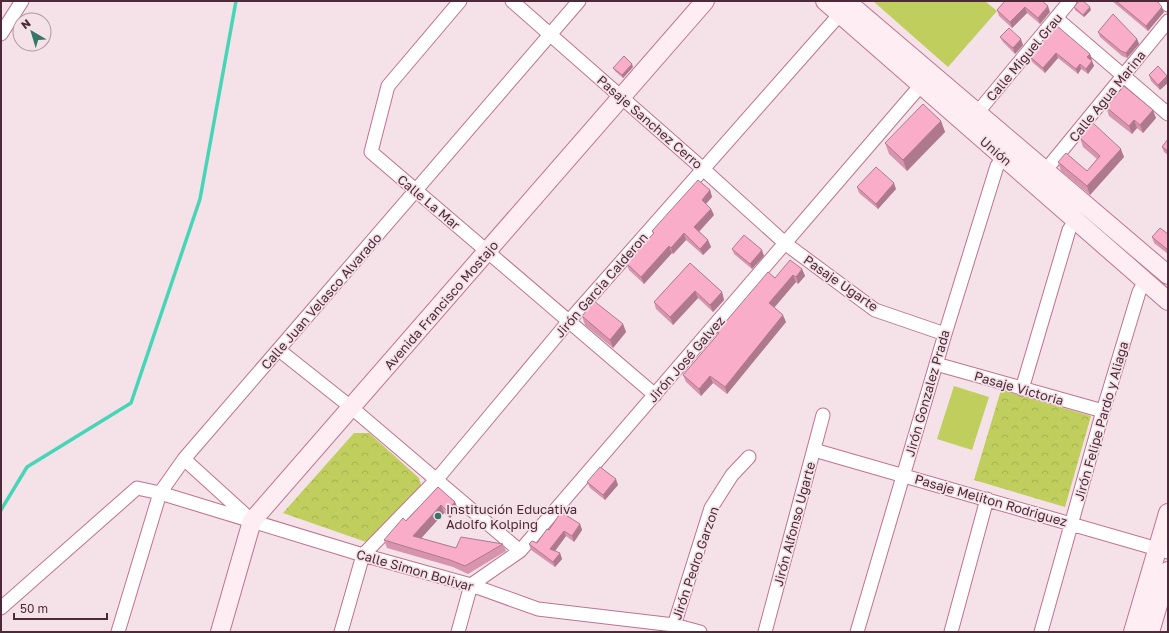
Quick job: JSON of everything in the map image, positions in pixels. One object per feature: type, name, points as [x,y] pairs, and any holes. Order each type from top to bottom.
[{"type":"street","points":[[1,34],[22,1]]},
{"type":"street","name":"Calle La Mar","points":[[460,1],[388,86],[371,152],[655,395]]},
{"type":"street","name":"Pasaje Sanchez Cerro","points":[[512,1],[786,244]]},
{"type":"street","name":"Calle Juan Velasco Alvarado","points":[[118,632],[160,493],[184,459],[580,1]]},
{"type":"street","name":"Avenida Francisco Mostajo","points":[[220,632],[252,521],[705,1]]},
{"type":"street","name":"Unión","points":[[825,1],[843,8],[977,113],[1168,275]]},
{"type":"street","name":"Calle Miguel Grau","points":[[977,113],[1070,1]]},
{"type":"street","points":[[1164,1],[1168,5]]},
{"type":"street","name":"Unión","points":[[843,8],[921,85],[1168,301]]},
{"type":"street","name":"Jirón Garcia Calderon","points":[[363,555],[437,479],[569,321],[843,8]]},
{"type":"street","points":[[1056,18],[1168,114]]},
{"type":"street","name":"Calle Agua Marina","points":[[1045,171],[1168,21]]},
{"type":"street","name":"Jirón José Galvez","points":[[471,585],[520,551],[786,244],[921,85]]},
{"type":"street","name":"Jirón Gonzalez Prada","points":[[857,632],[944,334],[997,166],[1003,157]]},
{"type":"street","points":[[1022,388],[1069,230],[1075,221]]},
{"type":"street","name":"Pasaje Ugarte","points":[[786,244],[875,310],[944,334]]},
{"type":"street","name":"Jirón Felipe Pardo y Aliaga","points":[[1041,632],[1103,411],[1139,292],[1145,281]]},
{"type":"street","points":[[279,350],[352,408],[520,551]]},
{"type":"street","name":"Pasaje Victoria","points":[[936,364],[1103,411]]},
{"type":"street","name":"Jirón Alfonso Ugarte","points":[[765,632],[823,415]]},
{"type":"street","name":"Pasaje Meliton Rodriguez","points":[[814,450],[1163,550]]},
{"type":"street","name":"Jirón Pedro Garzon","points":[[673,628],[711,508],[732,475],[749,457]]},
{"type":"street","points":[[184,459],[252,521]]},
{"type":"street","name":"Calle Simon Bolivar","points":[[1,608],[137,488],[160,493],[363,555],[471,585],[538,609],[700,632]]},
{"type":"street","points":[[951,632],[987,499]]},
{"type":"street","points":[[1133,632],[1163,550],[1168,513]]},
{"type":"street","points":[[341,632],[363,555]]},
{"type":"street","points":[[1150,632],[1168,571]]},
{"type":"street","points":[[458,632],[471,585]]},
{"type":"green space","points":[[873,1],[985,1],[997,11],[948,67]]},
{"type":"green space","points":[[954,386],[989,397],[972,450],[937,439]]},
{"type":"green space","points":[[1001,390],[1091,416],[1065,507],[974,480]]},
{"type":"green space","points":[[354,433],[369,433],[419,478],[422,488],[369,543],[283,513]]},
{"type":"building","points":[[1005,1],[1042,1],[1048,6],[1038,18],[1025,7],[1010,22],[997,10]]},
{"type":"building","points":[[1079,1],[1083,1],[1090,7],[1083,15],[1074,7]]},
{"type":"building","points":[[1116,1],[1157,1],[1162,7],[1146,26]]},
{"type":"building","points":[[1113,14],[1137,39],[1126,53],[1121,51],[1098,32]]},
{"type":"building","points":[[1056,25],[1090,54],[1087,57],[1092,61],[1086,69],[1080,64],[1076,69],[1056,53],[1043,68],[1029,56]]},
{"type":"building","points":[[1009,28],[1021,39],[1013,48],[1000,37]]},
{"type":"building","points":[[624,56],[632,64],[622,75],[613,68]]},
{"type":"building","points":[[1158,66],[1167,76],[1158,85],[1149,75]]},
{"type":"building","points":[[1124,86],[1153,110],[1140,125],[1134,120],[1129,126],[1106,107]]},
{"type":"building","points":[[923,104],[941,121],[903,160],[885,143]]},
{"type":"building","points":[[1093,123],[1121,149],[1087,186],[1058,162],[1066,153],[1087,171],[1100,156],[1080,138]]},
{"type":"building","points":[[1168,139],[1168,151],[1162,147]]},
{"type":"building","points":[[876,167],[894,183],[876,204],[857,187]]},
{"type":"building","points":[[698,180],[710,190],[702,200],[711,209],[694,227],[708,240],[700,249],[684,233],[671,248],[669,246],[641,277],[626,263],[654,233],[652,231]]},
{"type":"building","points":[[1160,228],[1168,234],[1168,250],[1152,237]]},
{"type":"building","points":[[744,235],[762,250],[750,264],[732,249]]},
{"type":"building","points":[[790,260],[802,269],[796,277],[793,275],[769,303],[783,315],[725,387],[710,376],[699,389],[683,375],[768,272],[775,278]]},
{"type":"building","points":[[690,263],[722,292],[710,305],[695,291],[670,317],[654,302]]},
{"type":"building","points":[[594,301],[623,324],[610,340],[582,316]]},
{"type":"building","points":[[600,467],[616,479],[603,495],[587,482]]},
{"type":"building","points":[[438,487],[455,502],[447,511],[441,505],[413,536],[456,548],[461,537],[503,544],[465,566],[384,540],[403,518],[406,521]]},
{"type":"building","points":[[561,512],[580,524],[572,536],[564,531],[550,549],[560,553],[553,562],[529,544],[532,541],[537,543],[547,529],[549,530]]},
{"type":"waterway","points":[[1,510],[27,467],[131,403],[200,199],[236,1]]},
{"type":"place","name":"Institución Educativa Adolfo Kolping","points":[[438,516]]}]
